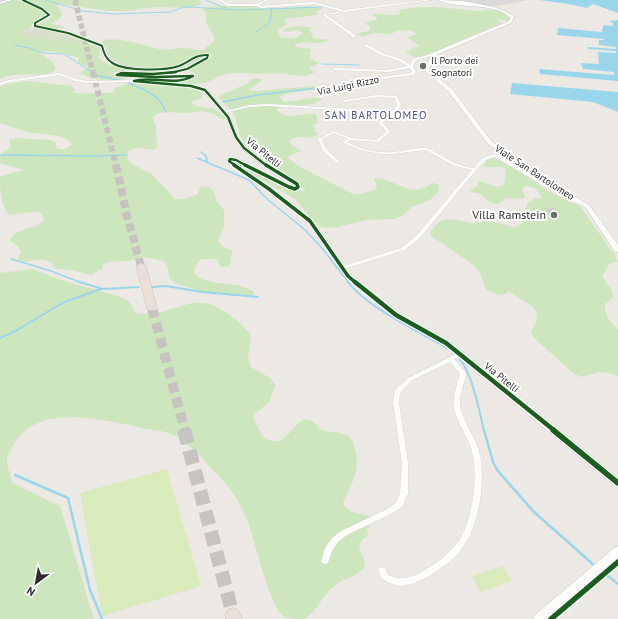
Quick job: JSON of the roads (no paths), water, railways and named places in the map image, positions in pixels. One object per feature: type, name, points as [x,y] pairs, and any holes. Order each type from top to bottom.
[{"type":"highway","points":[[141,266],[152,308]]},
{"type":"main road","points":[[430,62],[433,54],[510,22],[513,18],[508,13],[496,8],[440,0]]},
{"type":"main road","name":"Viale San Bartolomeo","points":[[430,62],[427,69],[428,71],[450,90],[490,143],[585,204],[618,250]]},
{"type":"main road","points":[[539,619],[618,551]]},
{"type":"street","points":[[0,3],[10,0]]},
{"type":"street","points":[[0,84],[9,81],[59,74],[76,80],[88,82],[137,80],[162,81],[185,79],[193,76],[156,77],[117,74],[162,74],[174,72],[187,69],[208,56],[202,55],[179,66],[167,68],[142,68],[116,65],[105,56],[102,46],[100,45],[68,33],[35,26],[35,24],[50,16],[42,9],[22,0]]},
{"type":"street","points":[[220,0],[228,5],[247,4],[268,7],[314,3],[344,11]]},
{"type":"street","points":[[244,0],[242,3],[247,4]]},
{"type":"street","points":[[258,5],[259,3],[267,0]]},
{"type":"street","points":[[354,36],[324,14],[431,0]]},
{"type":"street","points":[[366,45],[382,54],[400,60],[411,67]]},
{"type":"street","points":[[418,58],[433,54]]},
{"type":"street","points":[[418,58],[430,62]]},
{"type":"street","name":"Via Luigi Rizzo","points":[[312,92],[360,81],[409,75],[414,72],[411,67],[414,60],[418,58]]},
{"type":"street","points":[[335,70],[388,71],[411,67]]},
{"type":"street","name":"Via Pitelli","points":[[134,81],[192,86],[205,90],[228,117],[236,137],[244,148],[274,171],[297,184],[298,187],[295,189],[289,187],[236,160],[230,159],[228,161],[270,188],[310,221],[348,276],[396,315],[446,343],[618,483]]},
{"type":"street","points":[[338,162],[324,150],[320,139],[334,132],[351,139],[378,141],[388,132],[380,123],[396,110],[399,104],[396,98],[386,96],[344,101]]},
{"type":"street","points":[[224,112],[249,106],[268,105],[353,110]]},
{"type":"street","points":[[351,139],[344,142],[350,146],[375,152],[392,153],[425,149],[430,150],[460,168],[475,169]]},
{"type":"street","points":[[342,268],[403,249],[418,237],[484,158],[490,155],[497,156],[562,196],[585,204]]},
{"type":"street","points":[[325,560],[328,550],[335,540],[344,533],[390,511],[398,504],[404,493],[405,463],[396,403],[397,392],[410,379],[460,354]]},
{"type":"street","points":[[382,570],[385,578],[400,582],[422,575],[455,552],[462,544],[471,526],[476,492],[477,463],[475,450],[460,416],[457,403],[463,373],[452,359]]},
{"type":"water","points":[[539,0],[618,0],[618,13],[593,4],[587,8]]},
{"type":"water","points":[[618,20],[618,81],[540,74],[539,69],[614,75],[614,72],[583,69],[581,63],[599,64],[598,52],[616,53],[616,51],[588,49],[587,47],[616,49],[616,47],[599,45],[599,40],[604,39],[557,35],[558,28],[602,32],[603,25],[611,26],[614,24],[609,21]]},
{"type":"water","points":[[512,83],[618,92],[618,112],[593,102],[510,94]]},
{"type":"waterway","points":[[45,0],[83,11],[113,14],[170,12],[181,8],[190,7],[240,10],[322,7]]},
{"type":"waterway","points":[[205,0],[226,8]]},
{"type":"waterway","points":[[256,32],[270,22],[272,9]]},
{"type":"waterway","points":[[14,45],[30,48],[42,53],[64,54],[93,73]]},
{"type":"waterway","points":[[322,64],[359,65]]},
{"type":"waterway","points":[[91,72],[95,75],[124,81]]},
{"type":"waterway","points":[[128,83],[146,90],[155,96],[163,105],[166,112]]},
{"type":"waterway","points":[[223,102],[257,95],[318,88]]},
{"type":"waterway","points":[[201,152],[206,156],[207,161]]},
{"type":"waterway","points":[[0,155],[126,155]]},
{"type":"waterway","points":[[197,158],[249,180],[267,199],[304,229],[321,247],[349,283]]},
{"type":"waterway","points":[[11,259],[51,271],[81,282]]},
{"type":"waterway","points":[[81,282],[103,289],[139,287]]},
{"type":"waterway","points":[[348,282],[364,298],[374,305],[395,319],[442,345],[458,357],[465,367],[471,382],[484,431]]},
{"type":"waterway","points":[[153,287],[166,286],[202,292],[258,297]]},
{"type":"waterway","points":[[0,338],[17,330],[64,302],[101,289]]},
{"type":"waterway","points":[[484,430],[493,462],[497,470],[534,512],[595,566]]},
{"type":"waterway","points":[[15,475],[68,498],[90,590],[102,619]]},
{"type":"waterway","points":[[602,571],[618,584]]},
{"type":"tunnel","points":[[75,0],[93,73]]},
{"type":"tunnel","points":[[93,72],[116,166]]},
{"type":"tunnel","points":[[116,165],[127,216],[141,266]]},
{"type":"tunnel","points":[[152,308],[185,431]]},
{"type":"tunnel","points":[[184,430],[233,615]]},
{"type":"place","name":"Il Porto dei Sognatori","points":[[423,66]]},
{"type":"place","name":"Villa Ramstein","points":[[554,215]]},
{"type":"district","name":"SAN BARTOLOMEO","points":[[376,115]]}]
